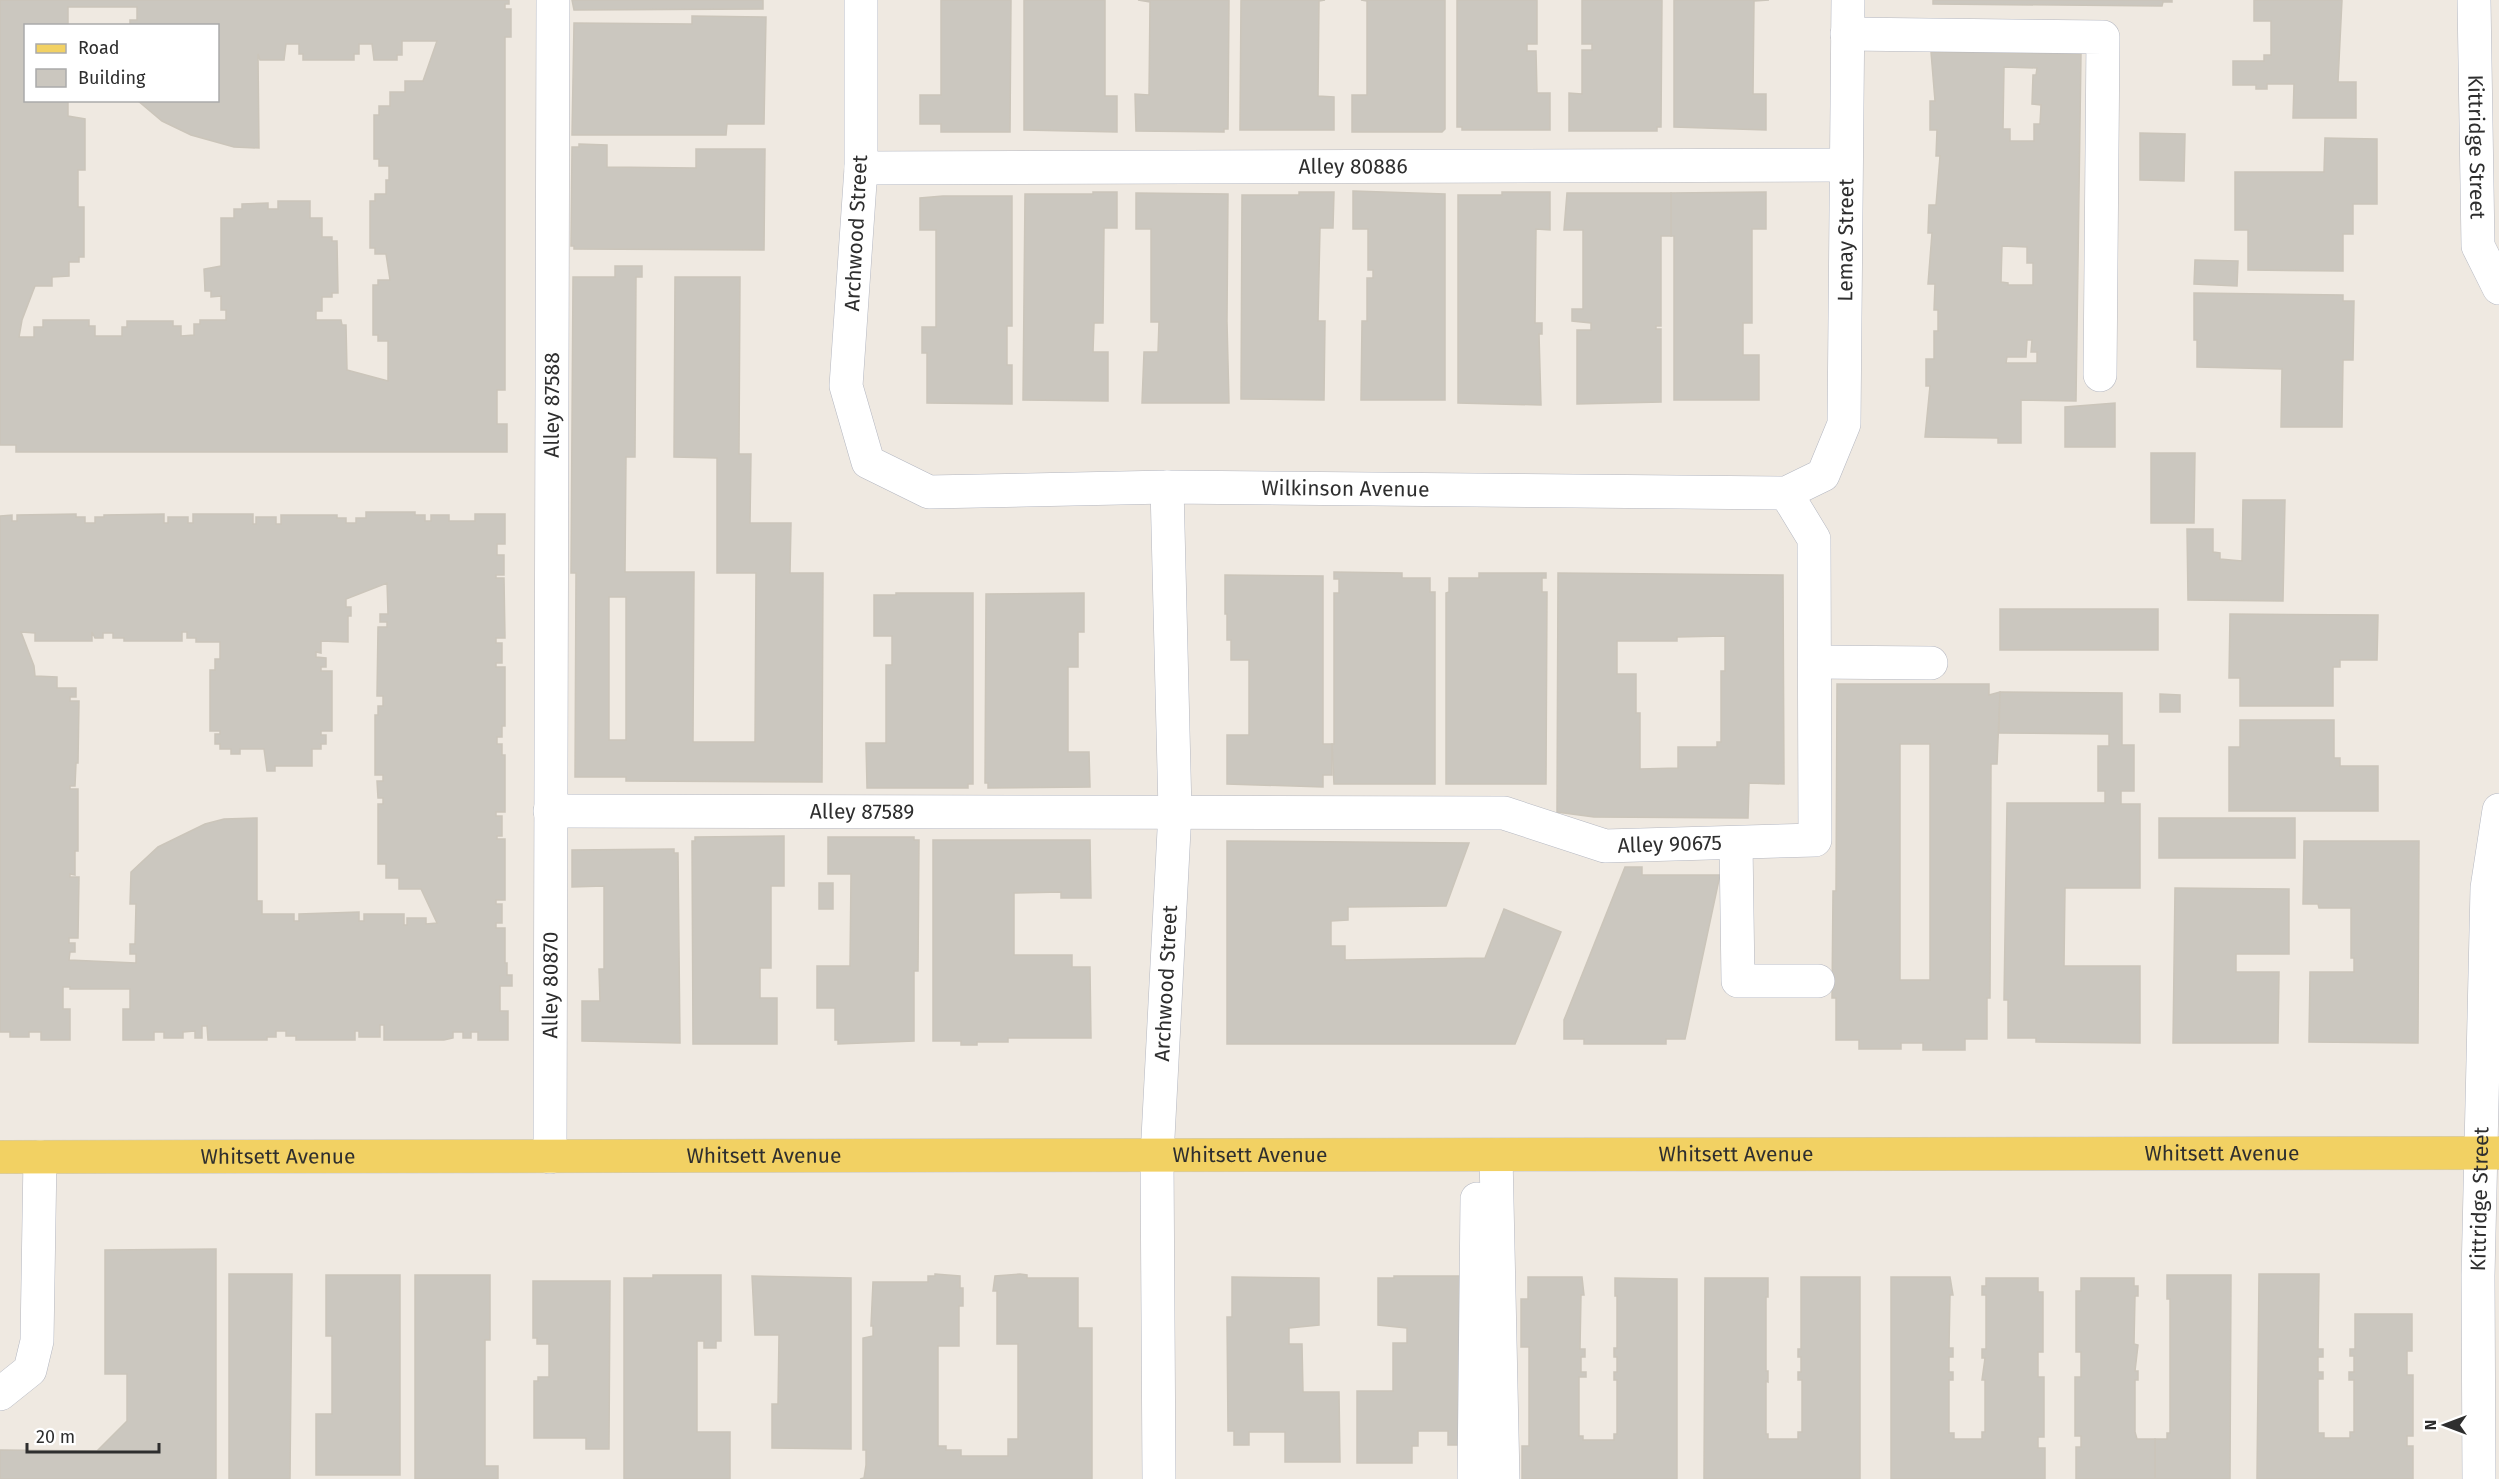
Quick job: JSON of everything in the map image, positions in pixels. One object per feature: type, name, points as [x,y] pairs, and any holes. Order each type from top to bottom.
[{"type":"main road","name":"Whitsett Avenue","points":[[0,1157],[1157,1157],[2490,1153]]},
{"type":"street","name":"Alley 87588","points":[[550,811],[553,0]]},
{"type":"street","name":"Archwood Street","points":[[861,0],[861,168],[846,386],[868,462]]},
{"type":"street","name":"Lemay Street","points":[[1823,475],[1844,424],[1848,0]]},
{"type":"street","name":"Kittridge Street","points":[[2474,0],[2478,246],[2499,288]]},
{"type":"street","points":[[1847,33],[2103,37],[2100,375]]},
{"type":"street","name":"Alley 80886","points":[[861,168],[1845,165]]},
{"type":"street","name":"Wilkinson Avenue","points":[[868,462],[929,492],[1167,488],[1786,493],[1823,475]]},
{"type":"street","name":"Archwood Street","points":[[1159,1479],[1157,1157],[1175,811],[1167,488]]},
{"type":"street","name":"Alley 90675","points":[[1175,811],[1504,813],[1605,846],[1815,840],[1814,539],[1786,493]]},
{"type":"street","points":[[1815,662],[1931,663]]},
{"type":"street","name":"Kittridge Street","points":[[2479,1479],[2489,1276],[2487,888],[2499,810]]},
{"type":"street","name":"Alley 87589","points":[[550,811],[1175,811]]},
{"type":"street","name":"Alley 80870","points":[[550,811],[550,1157]]},
{"type":"street","points":[[1736,843],[1738,981],[1818,981]]},
{"type":"street","points":[[1474,1479],[1474,1247],[1488,1155]]},
{"type":"street","points":[[1488,1155],[1503,1479]]},
{"type":"street","points":[[0,1394],[30,1370],[37,1341],[40,1157]]},
{"type":"building","points":[[0,0],[509,0],[509,4],[505,4],[505,9],[511,9],[511,37],[505,37],[505,390],[497,390],[497,424],[507,424],[507,452],[16,452],[16,445],[0,445]],"holes":[[[68,7],[137,7],[137,20],[130,20],[130,24],[219,24],[219,102],[139,102],[162,121],[191,135],[234,147],[259,148],[258,54],[260,60],[284,60],[286,44],[299,44],[299,54],[303,54],[303,60],[354,60],[354,54],[359,54],[359,44],[372,44],[374,60],[397,60],[397,55],[402,55],[402,41],[437,41],[423,81],[405,81],[405,92],[390,92],[390,106],[379,106],[379,115],[374,115],[374,159],[379,159],[379,166],[389,166],[389,180],[386,180],[386,194],[375,194],[375,201],[370,201],[370,248],[375,248],[375,254],[386,254],[390,280],[378,280],[378,285],[373,285],[373,335],[378,335],[378,341],[388,341],[388,381],[347,370],[346,325],[342,325],[341,320],[316,320],[316,311],[322,311],[322,297],[332,297],[332,293],[338,293],[337,241],[332,241],[332,237],[322,237],[322,218],[310,218],[310,201],[278,201],[278,209],[268,209],[268,203],[242,204],[242,209],[234,209],[234,218],[221,218],[221,266],[204,269],[205,291],[211,291],[211,297],[221,296],[221,310],[226,310],[226,320],[200,320],[200,324],[194,324],[194,335],[181,336],[181,326],[173,326],[173,321],[127,321],[127,327],[122,327],[122,336],[95,336],[95,326],[89,326],[89,320],[43,320],[43,327],[34,327],[34,337],[19,337],[22,320],[35,286],[52,286],[52,277],[69,276],[69,262],[79,262],[79,257],[84,257],[84,207],[78,207],[78,170],[85,170],[85,119],[68,116],[68,102],[24,102],[24,24],[68,24]]]},
{"type":"building","points":[[572,0],[763,0],[763,9],[574,10]]},
{"type":"building","points":[[941,0],[1011,0],[1010,132],[941,132],[941,124],[920,124],[920,95],[941,95]]},
{"type":"building","points":[[1024,0],[1105,0],[1105,96],[1117,96],[1117,132],[1024,130]]},
{"type":"building","points":[[1138,0],[1229,0],[1228,129],[1224,129],[1224,132],[1136,131],[1135,94],[1149,95],[1150,2]]},
{"type":"building","points":[[1241,0],[1325,0],[1319,1],[1318,96],[1334,97],[1334,130],[1240,130]]},
{"type":"building","points":[[1361,0],[1445,0],[1445,129],[1442,132],[1352,132],[1352,95],[1367,95],[1367,1]]},
{"type":"building","points":[[1457,0],[1537,0],[1537,44],[1527,44],[1527,51],[1536,51],[1537,93],[1550,93],[1550,130],[1462,130],[1462,127],[1457,127]]},
{"type":"building","points":[[1582,0],[1662,0],[1661,127],[1657,127],[1657,131],[1569,131],[1569,93],[1582,94],[1582,50],[1592,50],[1592,44],[1582,44]]},
{"type":"building","points":[[1674,0],[1769,0],[1754,1],[1753,94],[1766,94],[1766,130],[1674,127]]},
{"type":"building","points":[[1933,0],[2172,0],[2172,2],[2163,2],[2162,6],[1933,4]]},
{"type":"building","points":[[2254,0],[2342,0],[2338,82],[2356,82],[2356,118],[2293,118],[2294,84],[2267,84],[2267,89],[2256,89],[2256,85],[2233,85],[2233,61],[2264,61],[2264,55],[2271,55],[2271,21],[2254,21]]},
{"type":"building","points":[[692,16],[766,17],[764,124],[727,124],[726,135],[572,135],[574,23],[692,24]]},
{"type":"building","points":[[1931,52],[2081,54],[2076,401],[2021,400],[2021,443],[1998,443],[1998,438],[1925,437],[1930,386],[1926,386],[1926,359],[1934,359],[1934,331],[1938,331],[1938,310],[1934,310],[1935,284],[1928,284],[1932,233],[1928,233],[1929,205],[1936,205],[1940,156],[1936,156],[1937,130],[1930,130],[1930,101],[1935,101]],"holes":[[[2004,67],[2037,68],[2036,75],[2033,75],[2032,104],[2041,105],[2040,124],[2034,124],[2034,141],[2010,141],[2010,129],[2003,129]],[[2002,246],[2027,247],[2027,263],[2033,263],[2033,285],[2008,285],[2008,283],[2001,282]],[[2027,340],[2032,340],[2031,352],[2037,352],[2037,363],[2006,363],[2007,357],[2026,357]]]},
{"type":"building","points":[[2140,133],[2185,134],[2184,181],[2140,180]]},
{"type":"building","points":[[2325,138],[2377,139],[2377,204],[2353,204],[2353,234],[2343,234],[2343,271],[2248,270],[2248,230],[2235,230],[2235,172],[2324,172]]},
{"type":"building","points":[[579,144],[607,145],[607,167],[696,168],[696,149],[765,149],[764,250],[574,249],[574,246],[571,246],[572,147],[579,147]]},
{"type":"building","points":[[1353,191],[1445,194],[1445,400],[1361,400],[1362,321],[1367,321],[1367,278],[1373,278],[1373,270],[1368,270],[1368,229],[1353,229]]},
{"type":"building","points":[[1093,192],[1117,192],[1117,228],[1104,228],[1103,323],[1094,323],[1093,352],[1108,352],[1108,401],[1023,400],[1025,194],[1093,194]]},
{"type":"building","points":[[1299,192],[1334,192],[1333,228],[1320,228],[1318,321],[1325,321],[1324,400],[1241,399],[1242,195],[1299,195]]},
{"type":"building","points":[[1502,192],[1550,192],[1550,230],[1536,229],[1535,323],[1542,323],[1542,334],[1539,334],[1541,405],[1458,403],[1458,195],[1502,195]]},
{"type":"building","points":[[1766,192],[1766,229],[1752,229],[1752,323],[1743,323],[1743,355],[1759,355],[1759,400],[1674,400],[1674,236],[1671,236],[1671,193]]},
{"type":"building","points":[[1136,193],[1228,194],[1229,403],[1142,403],[1144,352],[1158,352],[1159,322],[1151,322],[1151,229],[1136,229]]},
{"type":"building","points":[[1567,193],[1671,193],[1671,236],[1661,236],[1661,326],[1656,326],[1656,329],[1661,329],[1661,402],[1577,404],[1577,330],[1591,330],[1591,323],[1572,321],[1572,309],[1583,309],[1583,230],[1564,230]]},
{"type":"building","points":[[1012,196],[1012,326],[1007,326],[1007,365],[1012,365],[1012,404],[927,403],[927,353],[922,353],[922,327],[936,327],[936,230],[920,230],[920,198]]},
{"type":"building","points":[[2195,260],[2238,261],[2237,286],[2194,284]]},
{"type":"building","points":[[615,266],[642,266],[642,277],[636,277],[635,457],[626,457],[625,572],[694,572],[693,742],[755,742],[756,573],[717,573],[717,458],[674,457],[675,277],[740,277],[739,454],[751,454],[750,523],[791,523],[790,573],[823,573],[822,782],[626,781],[626,777],[575,777],[576,573],[571,573],[573,277],[615,277]],"holes":[[[609,597],[626,597],[626,740],[609,740]]]},
{"type":"building","points":[[2194,293],[2343,295],[2343,301],[2354,301],[2353,360],[2343,360],[2342,427],[2281,427],[2282,369],[2197,367],[2197,340],[2194,340]]},
{"type":"building","points":[[2115,403],[2115,447],[2065,447],[2065,407]]},
{"type":"building","points":[[2151,453],[2195,453],[2194,523],[2151,523]]},
{"type":"building","points":[[2243,500],[2285,500],[2283,601],[2188,600],[2187,529],[2213,529],[2213,552],[2220,553],[2220,559],[2242,561]]},
{"type":"building","points":[[366,512],[415,512],[415,515],[425,515],[425,521],[431,521],[431,515],[449,515],[449,521],[475,521],[475,514],[505,514],[505,544],[497,544],[497,555],[504,555],[504,575],[496,575],[496,578],[504,578],[505,638],[496,638],[496,643],[502,643],[502,663],[496,663],[496,667],[505,667],[505,726],[502,726],[502,737],[497,737],[497,744],[502,744],[502,755],[505,755],[505,812],[496,812],[496,816],[502,816],[502,836],[497,836],[497,839],[505,839],[505,900],[496,900],[496,904],[502,904],[502,923],[496,923],[496,928],[505,928],[505,963],[507,963],[507,975],[512,975],[512,986],[500,986],[500,1011],[508,1011],[508,1040],[478,1040],[478,1032],[471,1032],[471,1038],[463,1038],[463,1032],[453,1032],[453,1038],[444,1040],[384,1040],[384,1025],[380,1025],[380,1037],[359,1037],[359,1031],[355,1031],[355,1040],[296,1040],[296,1036],[286,1036],[286,1031],[276,1031],[276,1037],[267,1037],[267,1040],[208,1040],[207,1026],[202,1026],[202,1038],[195,1038],[195,1031],[183,1032],[183,1038],[164,1038],[164,1032],[154,1032],[154,1040],[123,1040],[123,1009],[130,1009],[130,989],[70,989],[70,987],[63,987],[63,1009],[70,1009],[70,1040],[41,1040],[41,1032],[29,1032],[29,1037],[10,1037],[10,1032],[0,1032],[0,516],[12,515],[12,521],[17,521],[17,515],[76,514],[76,517],[85,517],[85,523],[95,523],[95,517],[104,517],[104,515],[164,514],[164,523],[168,523],[168,517],[188,517],[188,523],[193,523],[193,514],[253,514],[253,524],[256,524],[256,517],[276,517],[276,524],[281,524],[281,515],[337,515],[337,518],[346,518],[346,523],[356,523],[356,518],[366,518]],"holes":[[[387,583],[388,614],[380,614],[380,622],[387,622],[387,627],[378,627],[377,696],[383,696],[383,706],[378,706],[378,715],[375,715],[375,775],[383,775],[383,781],[377,781],[378,798],[383,798],[383,804],[378,804],[378,864],[386,864],[386,878],[399,878],[399,889],[421,889],[437,923],[426,924],[426,918],[407,918],[407,925],[404,925],[404,914],[364,914],[364,921],[359,921],[359,912],[299,914],[299,921],[294,921],[294,914],[262,914],[262,901],[257,901],[257,818],[224,819],[205,824],[158,847],[131,872],[130,904],[136,904],[135,944],[130,944],[130,954],[136,954],[136,963],[69,960],[70,952],[75,952],[75,943],[69,943],[69,938],[78,938],[79,877],[70,877],[70,874],[75,875],[75,851],[78,851],[78,789],[70,789],[70,786],[75,786],[76,763],[78,763],[79,701],[70,701],[70,697],[76,697],[76,688],[57,688],[57,677],[35,676],[34,666],[21,632],[35,633],[35,641],[92,641],[92,632],[95,638],[103,638],[103,633],[113,633],[113,638],[124,638],[124,641],[182,641],[182,632],[187,632],[187,638],[196,638],[196,642],[220,642],[220,659],[215,659],[215,670],[210,670],[210,731],[220,731],[220,734],[215,734],[215,744],[220,744],[220,749],[231,749],[231,754],[240,754],[240,749],[264,749],[267,771],[275,771],[275,766],[312,766],[312,749],[321,749],[321,744],[326,744],[326,735],[321,735],[321,731],[332,731],[332,671],[321,671],[321,667],[326,667],[326,658],[316,657],[316,652],[321,653],[321,641],[348,642],[348,616],[351,616],[351,607],[346,607],[346,599]]]},
{"type":"building","points":[[1334,572],[1402,573],[1402,578],[1430,578],[1430,592],[1435,592],[1435,784],[1334,784],[1332,744],[1334,744],[1334,593],[1339,593],[1339,579],[1334,579]]},
{"type":"building","points":[[1479,573],[1546,573],[1546,578],[1542,578],[1542,592],[1547,592],[1546,784],[1446,784],[1446,593],[1449,592],[1449,578],[1479,578]]},
{"type":"building","points":[[1558,573],[1783,575],[1784,784],[1749,783],[1748,818],[1594,817],[1557,812]],"holes":[[[1725,636],[1725,671],[1721,671],[1721,742],[1717,742],[1717,747],[1678,747],[1678,768],[1640,769],[1640,713],[1636,713],[1636,674],[1617,674],[1617,641],[1677,641],[1677,637]]]},
{"type":"building","points":[[1225,575],[1323,576],[1323,744],[1332,744],[1332,775],[1323,775],[1323,787],[1227,784],[1227,735],[1249,735],[1249,660],[1231,660],[1231,640],[1227,640],[1227,614],[1225,614]]},
{"type":"building","points":[[896,593],[973,593],[973,784],[968,784],[968,788],[867,788],[866,743],[886,743],[886,665],[892,665],[892,636],[874,636],[874,595],[896,595]]},
{"type":"building","points":[[1084,593],[1084,632],[1078,632],[1078,667],[1068,667],[1068,752],[1089,752],[1090,787],[988,788],[988,783],[985,783],[986,594]]},
{"type":"building","points":[[2000,609],[2158,609],[2158,650],[2000,650]]},
{"type":"building","points":[[2230,614],[2378,615],[2377,660],[2340,660],[2340,667],[2333,667],[2333,706],[2240,706],[2240,678],[2229,678]]},
{"type":"building","points":[[1837,684],[1989,684],[1989,695],[2000,692],[1997,764],[1991,764],[1990,998],[1987,998],[1987,1039],[1965,1039],[1965,1050],[1923,1050],[1923,1043],[1901,1043],[1901,1049],[1859,1049],[1859,1040],[1836,1040],[1836,998],[1832,998],[1833,891],[1836,891]],"holes":[[[1900,744],[1930,744],[1930,980],[1900,980]]]},
{"type":"building","points":[[2000,692],[2122,693],[2122,745],[2134,745],[2134,791],[2121,791],[2121,804],[2140,804],[2140,888],[2065,888],[2064,966],[2140,966],[2140,1043],[2036,1042],[2036,1038],[2008,1038],[2008,1000],[2004,1000],[2007,803],[2105,803],[2105,791],[2098,791],[2098,746],[2109,746],[2109,734],[1999,733]]},
{"type":"building","points":[[2160,694],[2180,695],[2180,712],[2160,712]]},
{"type":"building","points":[[2240,720],[2334,720],[2334,758],[2340,758],[2340,766],[2378,766],[2378,811],[2229,811],[2229,747],[2240,747]]},
{"type":"building","points":[[2159,818],[2295,818],[2295,858],[2159,858]]},
{"type":"building","points":[[784,836],[784,886],[771,886],[771,968],[760,968],[760,998],[777,998],[777,1044],[693,1044],[692,841],[695,841],[695,837]]},
{"type":"building","points":[[828,837],[914,837],[914,840],[919,840],[918,971],[914,971],[914,1041],[838,1044],[838,1040],[835,1040],[835,1008],[817,1008],[817,966],[850,966],[851,874],[828,874]]},
{"type":"building","points":[[933,840],[1090,840],[1091,898],[1061,898],[1061,892],[1014,893],[1014,955],[1072,955],[1072,967],[1090,967],[1091,1038],[1008,1038],[1008,1042],[977,1042],[977,1045],[961,1045],[961,1041],[933,1041]]},
{"type":"building","points":[[1227,841],[1469,843],[1446,906],[1348,907],[1348,920],[1331,921],[1331,946],[1345,946],[1345,960],[1485,958],[1504,909],[1561,932],[1515,1044],[1227,1044]]},
{"type":"building","points":[[2304,841],[2419,841],[2418,1043],[2309,1042],[2310,972],[2354,972],[2354,958],[2351,958],[2351,908],[2319,908],[2318,904],[2303,904]]},
{"type":"building","points":[[674,849],[674,853],[678,853],[680,1043],[582,1041],[582,1001],[600,1001],[599,969],[604,969],[604,886],[572,887],[572,850]]},
{"type":"building","points":[[1625,867],[1642,867],[1642,875],[1720,875],[1685,1039],[1666,1039],[1666,1044],[1584,1044],[1584,1039],[1564,1039],[1564,1020]]},
{"type":"building","points":[[819,883],[833,883],[833,909],[819,909]]},
{"type":"building","points":[[2175,888],[2289,889],[2289,954],[2236,954],[2236,972],[2279,972],[2278,1043],[2173,1043]]},
{"type":"building","points":[[216,1249],[216,1479],[0,1479],[0,1450],[97,1451],[127,1421],[127,1374],[105,1374],[105,1250]]},
{"type":"building","points":[[229,1274],[292,1274],[290,1479],[229,1479]]},
{"type":"building","points":[[935,1274],[960,1276],[960,1288],[963,1288],[963,1306],[959,1306],[959,1346],[938,1346],[938,1446],[946,1446],[946,1450],[961,1450],[961,1456],[1008,1456],[1008,1439],[1018,1439],[1018,1344],[997,1344],[997,1291],[993,1291],[995,1276],[1020,1274],[1027,1275],[1027,1278],[1078,1278],[1078,1328],[1092,1328],[1092,1479],[860,1479],[864,1478],[866,1465],[866,1450],[863,1450],[863,1338],[873,1336],[873,1326],[871,1326],[873,1282],[928,1282],[928,1276],[935,1276]]},
{"type":"building","points":[[2259,1274],[2319,1274],[2318,1349],[2323,1349],[2323,1357],[2318,1357],[2318,1372],[2323,1372],[2323,1379],[2318,1379],[2318,1433],[2324,1433],[2324,1438],[2350,1438],[2350,1432],[2354,1432],[2354,1380],[2349,1380],[2349,1372],[2354,1372],[2354,1356],[2350,1356],[2350,1349],[2355,1349],[2355,1314],[2412,1314],[2412,1351],[2407,1351],[2407,1375],[2413,1375],[2413,1436],[2407,1436],[2407,1446],[2413,1446],[2413,1479],[2257,1479]]},
{"type":"building","points":[[326,1275],[400,1275],[400,1475],[316,1475],[316,1414],[332,1414],[332,1336],[326,1336]]},
{"type":"building","points":[[415,1275],[490,1275],[490,1340],[485,1340],[485,1466],[498,1466],[498,1479],[415,1479]]},
{"type":"building","points":[[653,1275],[721,1275],[721,1341],[716,1341],[716,1348],[704,1348],[704,1341],[697,1341],[697,1432],[730,1432],[730,1479],[624,1479],[624,1278],[653,1278]]},
{"type":"building","points":[[2167,1275],[2231,1275],[2230,1479],[2155,1479],[2155,1439],[2167,1439],[2167,1433],[2170,1433],[2170,1299],[2167,1299]]},
{"type":"building","points":[[752,1276],[851,1278],[851,1449],[772,1448],[772,1404],[778,1404],[779,1335],[755,1335]]},
{"type":"building","points":[[1394,1276],[1465,1276],[1462,1445],[1448,1445],[1448,1431],[1418,1431],[1418,1446],[1412,1446],[1412,1463],[1357,1463],[1357,1391],[1393,1391],[1393,1343],[1407,1343],[1407,1328],[1378,1325],[1378,1278],[1394,1278]]},
{"type":"building","points":[[1232,1277],[1319,1278],[1319,1325],[1289,1328],[1289,1344],[1302,1344],[1303,1392],[1339,1392],[1340,1462],[1285,1462],[1285,1432],[1249,1432],[1249,1445],[1234,1445],[1234,1431],[1228,1431],[1227,1317],[1232,1317]]},
{"type":"building","points":[[1528,1277],[1582,1277],[1584,1295],[1581,1295],[1580,1349],[1585,1349],[1585,1357],[1581,1357],[1581,1372],[1586,1372],[1586,1377],[1579,1377],[1579,1436],[1583,1436],[1583,1440],[1614,1440],[1614,1434],[1617,1434],[1617,1380],[1614,1380],[1614,1372],[1617,1372],[1617,1357],[1614,1357],[1614,1348],[1617,1348],[1615,1278],[1677,1279],[1677,1479],[1522,1479],[1522,1446],[1529,1446],[1529,1347],[1521,1347],[1521,1299],[1528,1299]]},
{"type":"building","points":[[1801,1277],[1860,1277],[1860,1479],[1704,1479],[1705,1278],[1768,1278],[1766,1434],[1768,1434],[1768,1439],[1798,1439],[1798,1432],[1802,1432],[1802,1380],[1798,1380],[1798,1372],[1801,1372],[1801,1357],[1798,1357],[1798,1349],[1801,1349]]},
{"type":"building","points":[[1891,1277],[1950,1277],[1953,1295],[1950,1295],[1949,1348],[1953,1348],[1953,1357],[1949,1357],[1949,1372],[1953,1372],[1953,1380],[1949,1380],[1949,1433],[1954,1433],[1954,1439],[1982,1439],[1982,1432],[1985,1432],[1985,1380],[1982,1380],[1985,1358],[1982,1358],[1982,1349],[1986,1349],[1986,1295],[1982,1295],[1982,1286],[1986,1286],[1986,1278],[2038,1278],[2038,1292],[2043,1292],[2043,1352],[2038,1352],[2038,1377],[2044,1377],[2044,1437],[2038,1437],[2038,1448],[2045,1448],[2045,1479],[1891,1479]]},
{"type":"building","points":[[2081,1278],[2134,1278],[2134,1286],[2138,1286],[2138,1296],[2135,1296],[2134,1344],[2138,1345],[2135,1371],[2138,1371],[2138,1380],[2135,1380],[2135,1432],[2137,1439],[2155,1439],[2155,1479],[2076,1479],[2076,1447],[2081,1447],[2081,1436],[2075,1436],[2075,1377],[2081,1377],[2081,1352],[2076,1352],[2076,1291],[2081,1291]]},
{"type":"building","points":[[533,1281],[610,1281],[609,1449],[586,1449],[586,1438],[534,1438],[534,1381],[538,1381],[538,1377],[549,1377],[549,1344],[537,1344],[537,1338],[533,1338]]}]
